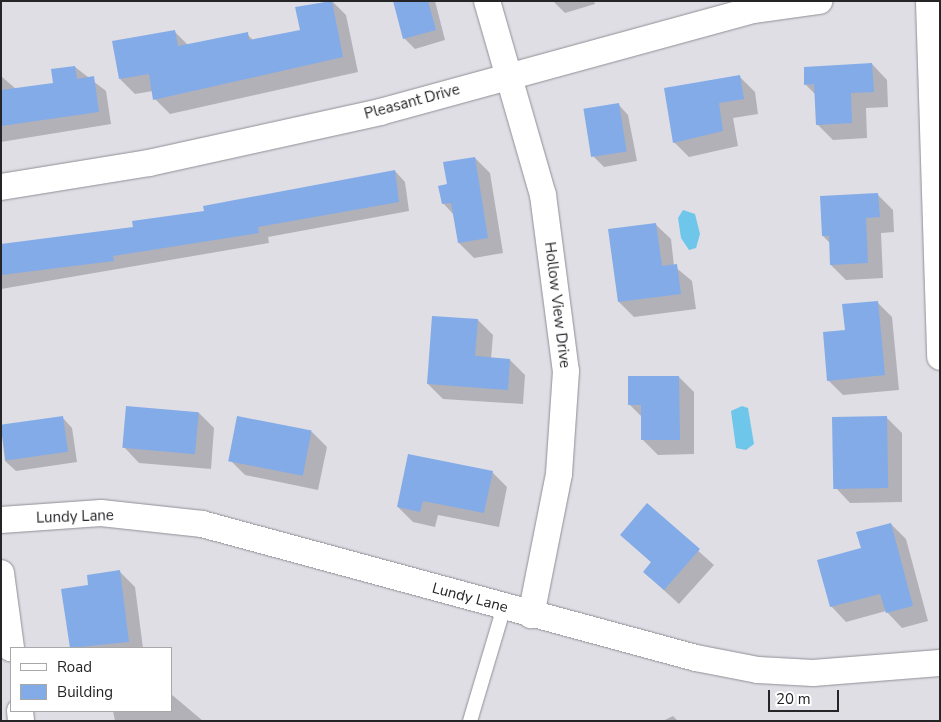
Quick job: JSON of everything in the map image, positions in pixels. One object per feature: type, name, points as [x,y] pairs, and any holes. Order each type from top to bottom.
[{"type":"street","name":"Hollow View Drive","points":[[487,1],[510,75],[543,195],[566,371],[559,474],[531,614]]},
{"type":"street","name":"Pleasant Drive","points":[[1,187],[149,163],[380,112],[752,10],[819,1]]},
{"type":"street","points":[[929,1],[940,357]]},
{"type":"street","name":"Lundy Lane","points":[[1,520],[101,513],[202,524],[696,658],[758,670],[813,673],[940,663]]},
{"type":"street","points":[[1,573],[12,647]]},
{"type":"lane","points":[[470,721],[504,607]]},
{"type":"water","points":[[683,210],[695,214],[700,234],[696,248],[689,250],[681,238],[678,218]]},
{"type":"water","points":[[742,406],[748,408],[754,444],[746,450],[736,448],[731,411]]},
{"type":"building","points":[[332,1],[343,57],[153,100],[149,74],[119,79],[112,41],[175,30],[178,46],[248,32],[249,40],[300,30],[295,7]]},
{"type":"building","points":[[393,1],[428,1],[436,30],[403,39]]},
{"type":"building","points":[[872,63],[874,92],[851,93],[852,123],[816,125],[814,84],[804,85],[804,67]]},
{"type":"building","points":[[75,66],[77,79],[94,76],[99,112],[1,126],[1,90],[53,83],[51,69]]},
{"type":"building","points":[[740,75],[744,99],[719,103],[723,131],[673,143],[664,88]]},
{"type":"building","points":[[619,103],[627,151],[591,157],[583,109]]},
{"type":"building","points":[[475,157],[488,238],[458,243],[451,203],[442,204],[438,186],[447,184],[443,162]]},
{"type":"building","points":[[395,170],[399,202],[258,227],[259,233],[113,256],[114,261],[1,275],[1,244],[133,227],[132,221],[204,211],[203,206]]},
{"type":"building","points":[[878,193],[880,217],[866,218],[868,263],[830,265],[829,236],[822,236],[820,196]]},
{"type":"building","points":[[656,223],[662,266],[677,264],[681,294],[618,302],[608,229]]},
{"type":"building","points":[[878,301],[885,375],[827,381],[823,332],[845,330],[842,304]]},
{"type":"building","points":[[432,316],[478,319],[475,356],[510,359],[508,390],[427,384]]},
{"type":"building","points":[[628,376],[679,376],[680,440],[641,440],[641,405],[628,405]]},
{"type":"building","points":[[126,406],[199,412],[195,454],[122,448]]},
{"type":"building","points":[[63,416],[68,452],[6,460],[1,425]]},
{"type":"building","points":[[237,416],[312,431],[303,476],[228,461]]},
{"type":"building","points":[[887,416],[888,488],[833,489],[832,417]]},
{"type":"building","points":[[408,454],[493,471],[484,513],[423,501],[420,512],[397,507]]},
{"type":"building","points":[[647,503],[700,549],[664,590],[643,572],[651,562],[620,535]]},
{"type":"building","points":[[891,523],[913,606],[886,613],[880,594],[830,607],[817,560],[861,548],[856,532]]},
{"type":"building","points":[[120,570],[129,642],[70,647],[61,589],[88,585],[87,575]]}]
